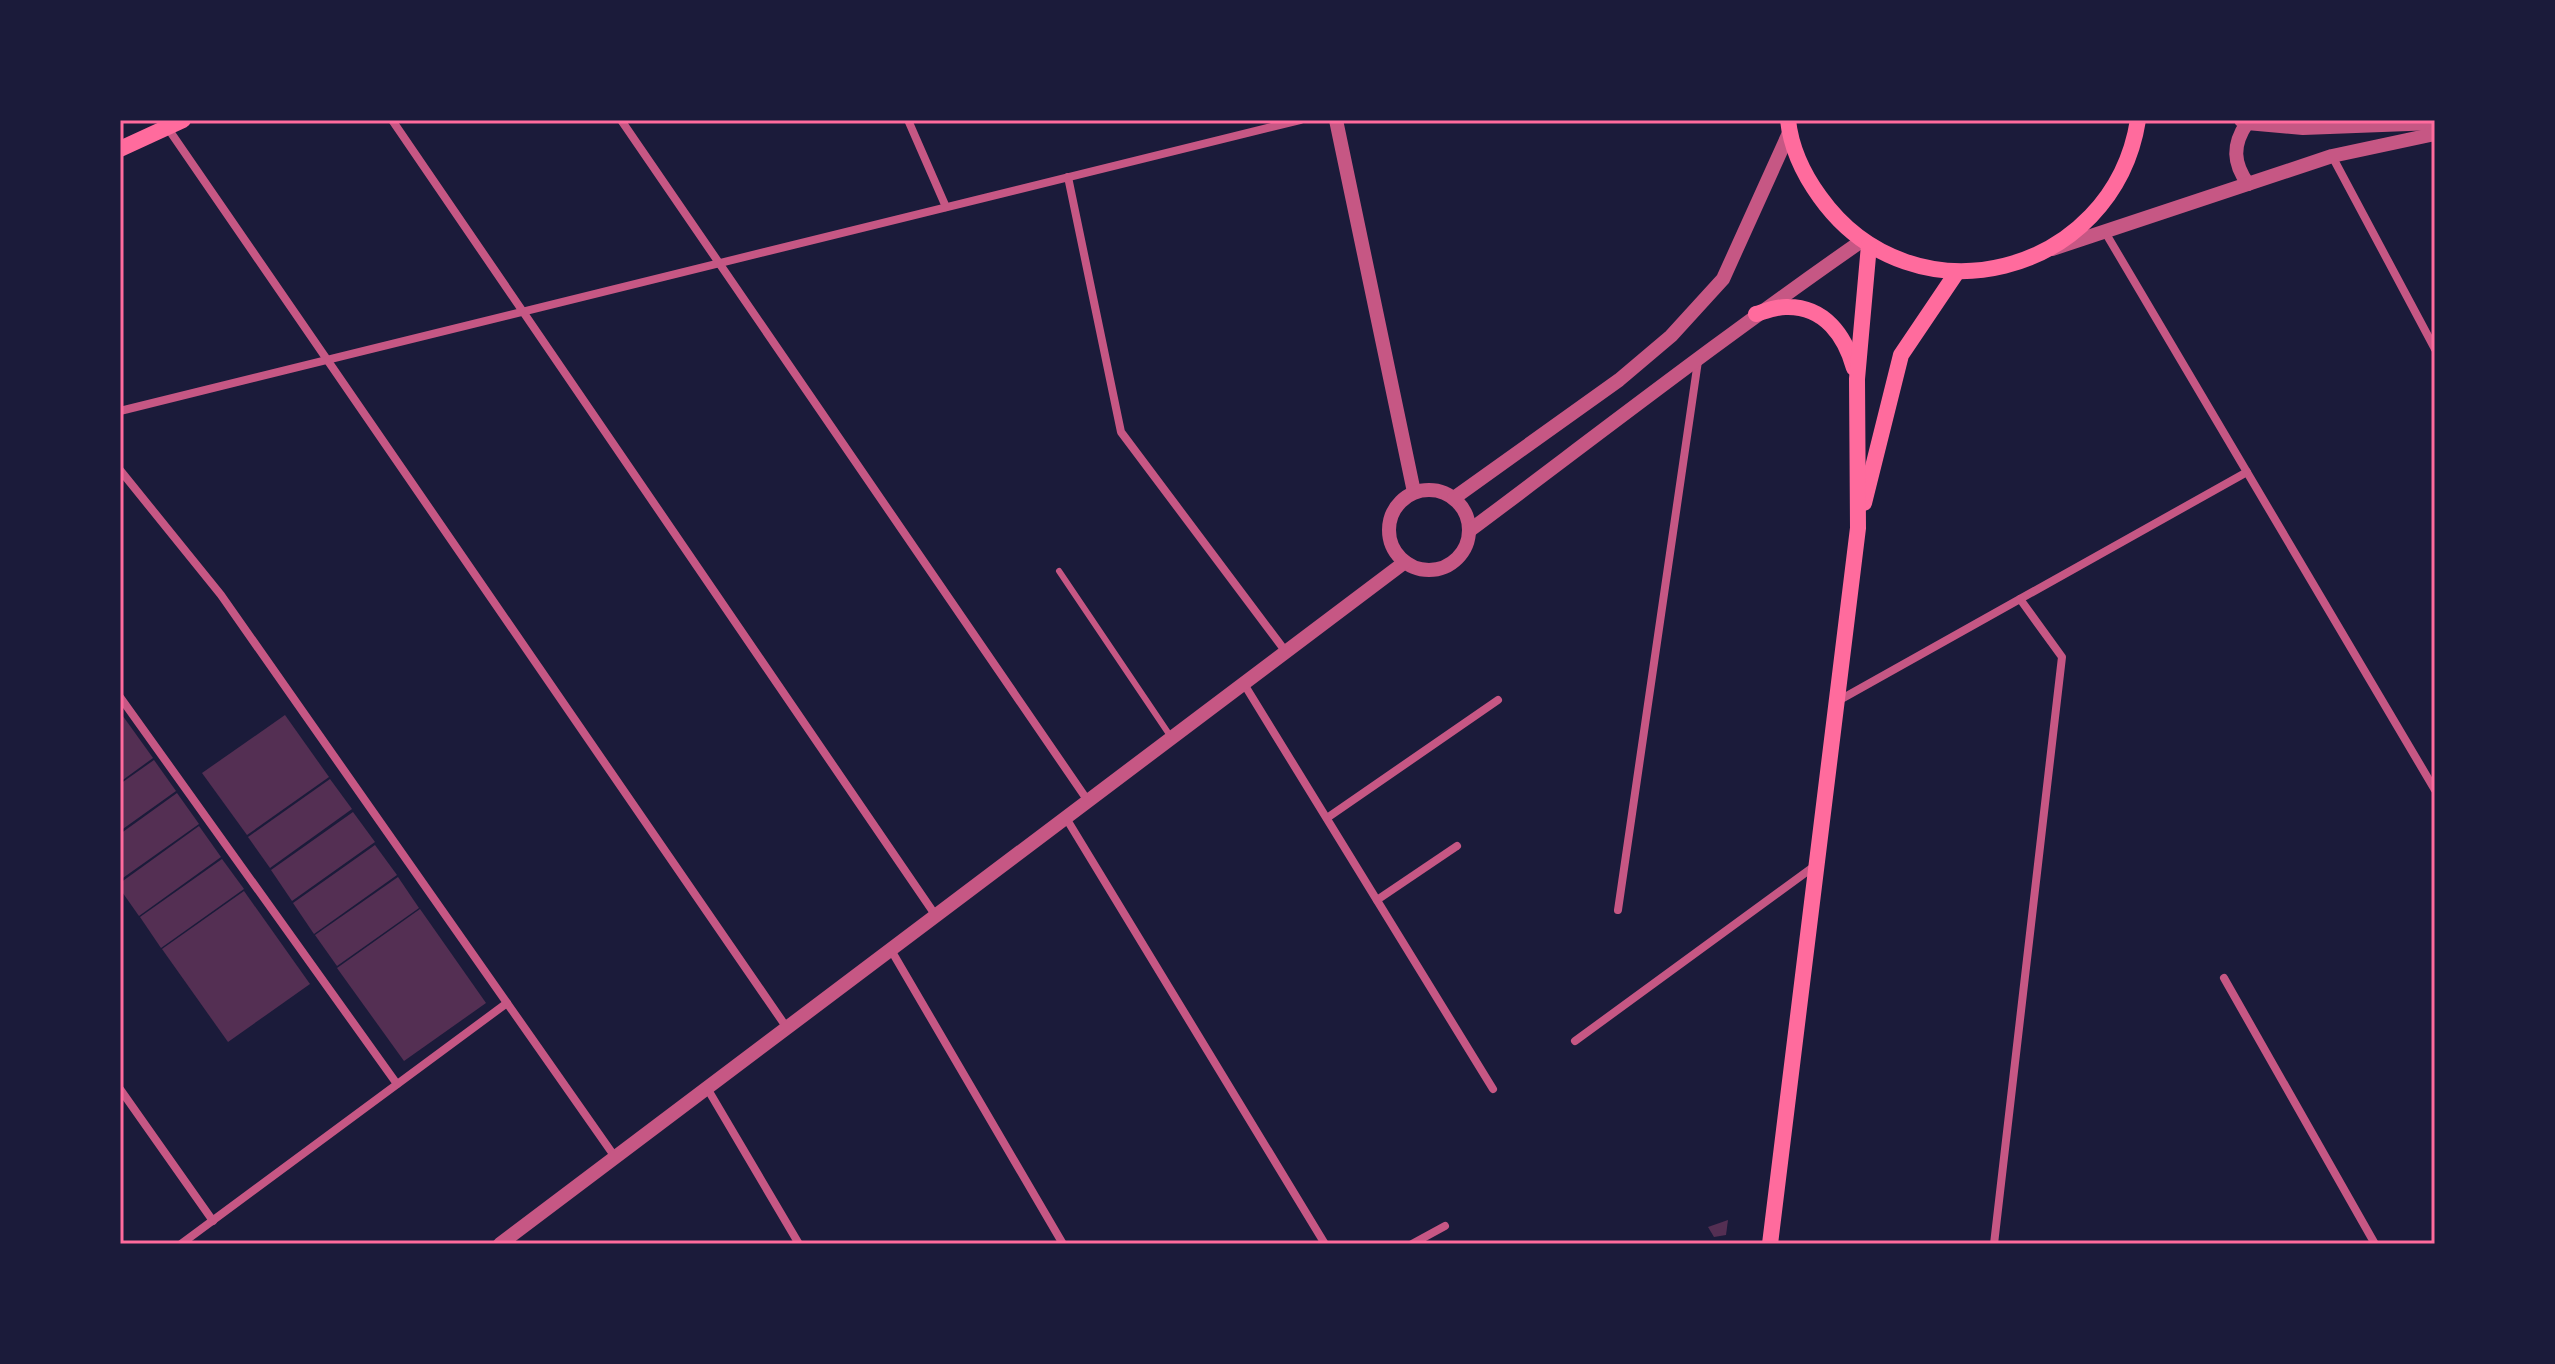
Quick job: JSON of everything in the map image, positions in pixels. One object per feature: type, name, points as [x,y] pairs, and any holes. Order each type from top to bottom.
[{"type":"main road","points":[[120,149],[183,120]]},
{"type":"main road","points":[[1789,127],[1806,177],[1833,215],[1866,242],[1912,264],[1957,272],[2004,267],[2047,251],[2085,224],[2115,187],[2134,145],[2138,120]]},
{"type":"main road","points":[[1858,528],[1857,379],[1866,242]]},
{"type":"main road","points":[[1770,1244],[1858,528],[1901,355],[1957,272]]},
{"type":"main road","points":[[1756,314],[1786,306],[1819,313],[1843,338],[1857,379]]},
{"type":"street","points":[[392,120],[936,916]]},
{"type":"street","points":[[621,120],[1088,801]]},
{"type":"street","points":[[908,120],[946,207]]},
{"type":"street","points":[[120,411],[1300,120]]},
{"type":"street","points":[[1336,120],[1414,492]]},
{"type":"street","points":[[2248,184],[2236,160],[2236,147],[2244,122],[2435,123]]},
{"type":"street","points":[[167,127],[787,1028]]},
{"type":"street","points":[[1454,498],[1619,380],[1671,336],[1723,279],[1789,127]]},
{"type":"street","points":[[2047,251],[2332,156],[2435,134]]},
{"type":"street","points":[[2332,156],[2435,349]]},
{"type":"street","points":[[1068,177],[1121,432],[1286,652]]},
{"type":"street","points":[[2105,232],[2435,790]]},
{"type":"street","points":[[1469,531],[1698,361],[1756,314],[1866,242]]},
{"type":"street","points":[[1618,910],[1698,361]]},
{"type":"street","points":[[120,470],[221,595],[615,1157]]},
{"type":"street","points":[[1836,702],[2247,472]]},
{"type":"street","points":[[1428,489],[1454,498],[1468,519],[1465,548],[1454,561],[1438,569],[1421,569],[1405,562],[1394,549],[1389,533],[1391,516],[1400,502],[1414,492],[1428,489]]},
{"type":"street","points":[[500,1244],[519,1238],[615,1157],[1405,562]]},
{"type":"street","points":[[1994,1244],[2062,657],[2020,599]]},
{"type":"street","points":[[1244,684],[1493,1089]]},
{"type":"street","points":[[120,697],[397,1084]]},
{"type":"street","points":[[1327,818],[1498,700]]},
{"type":"street","points":[[1066,818],[1325,1244]]},
{"type":"street","points":[[1377,900],[1457,846]]},
{"type":"street","points":[[1575,1041],[1816,865]]},
{"type":"street","points":[[891,950],[1063,1244]]},
{"type":"street","points":[[2224,978],[2375,1244]]},
{"type":"street","points":[[181,1244],[507,1003]]},
{"type":"street","points":[[707,1088],[799,1244]]},
{"type":"street","points":[[120,1089],[213,1221]]},
{"type":"street","points":[[1412,1244],[1445,1226]]},
{"type":"lane","points":[[1059,571],[1171,738]]},
{"type":"building","points":[[120,712],[153,758],[120,782]]},
{"type":"building","points":[[285,715],[329,777],[247,835],[202,773]]},
{"type":"building","points":[[154,760],[176,791],[120,831],[120,784]]},
{"type":"building","points":[[330,779],[352,809],[270,868],[248,837]]},
{"type":"building","points":[[177,793],[199,824],[120,880],[120,834]]},
{"type":"building","points":[[353,812],[375,842],[292,901],[271,870]]},
{"type":"building","points":[[199,826],[221,857],[139,916],[120,889],[120,883]]},
{"type":"building","points":[[375,845],[397,875],[314,934],[293,903]]},
{"type":"building","points":[[222,859],[244,889],[161,948],[140,917]]},
{"type":"building","points":[[398,877],[419,908],[337,966],[315,935]]},
{"type":"building","points":[[244,891],[310,984],[228,1042],[162,949]]},
{"type":"building","points":[[420,909],[486,1003],[404,1061],[337,968]]},
{"type":"building","points":[[1728,1220],[1726,1235],[1714,1237],[1708,1227]]}]
